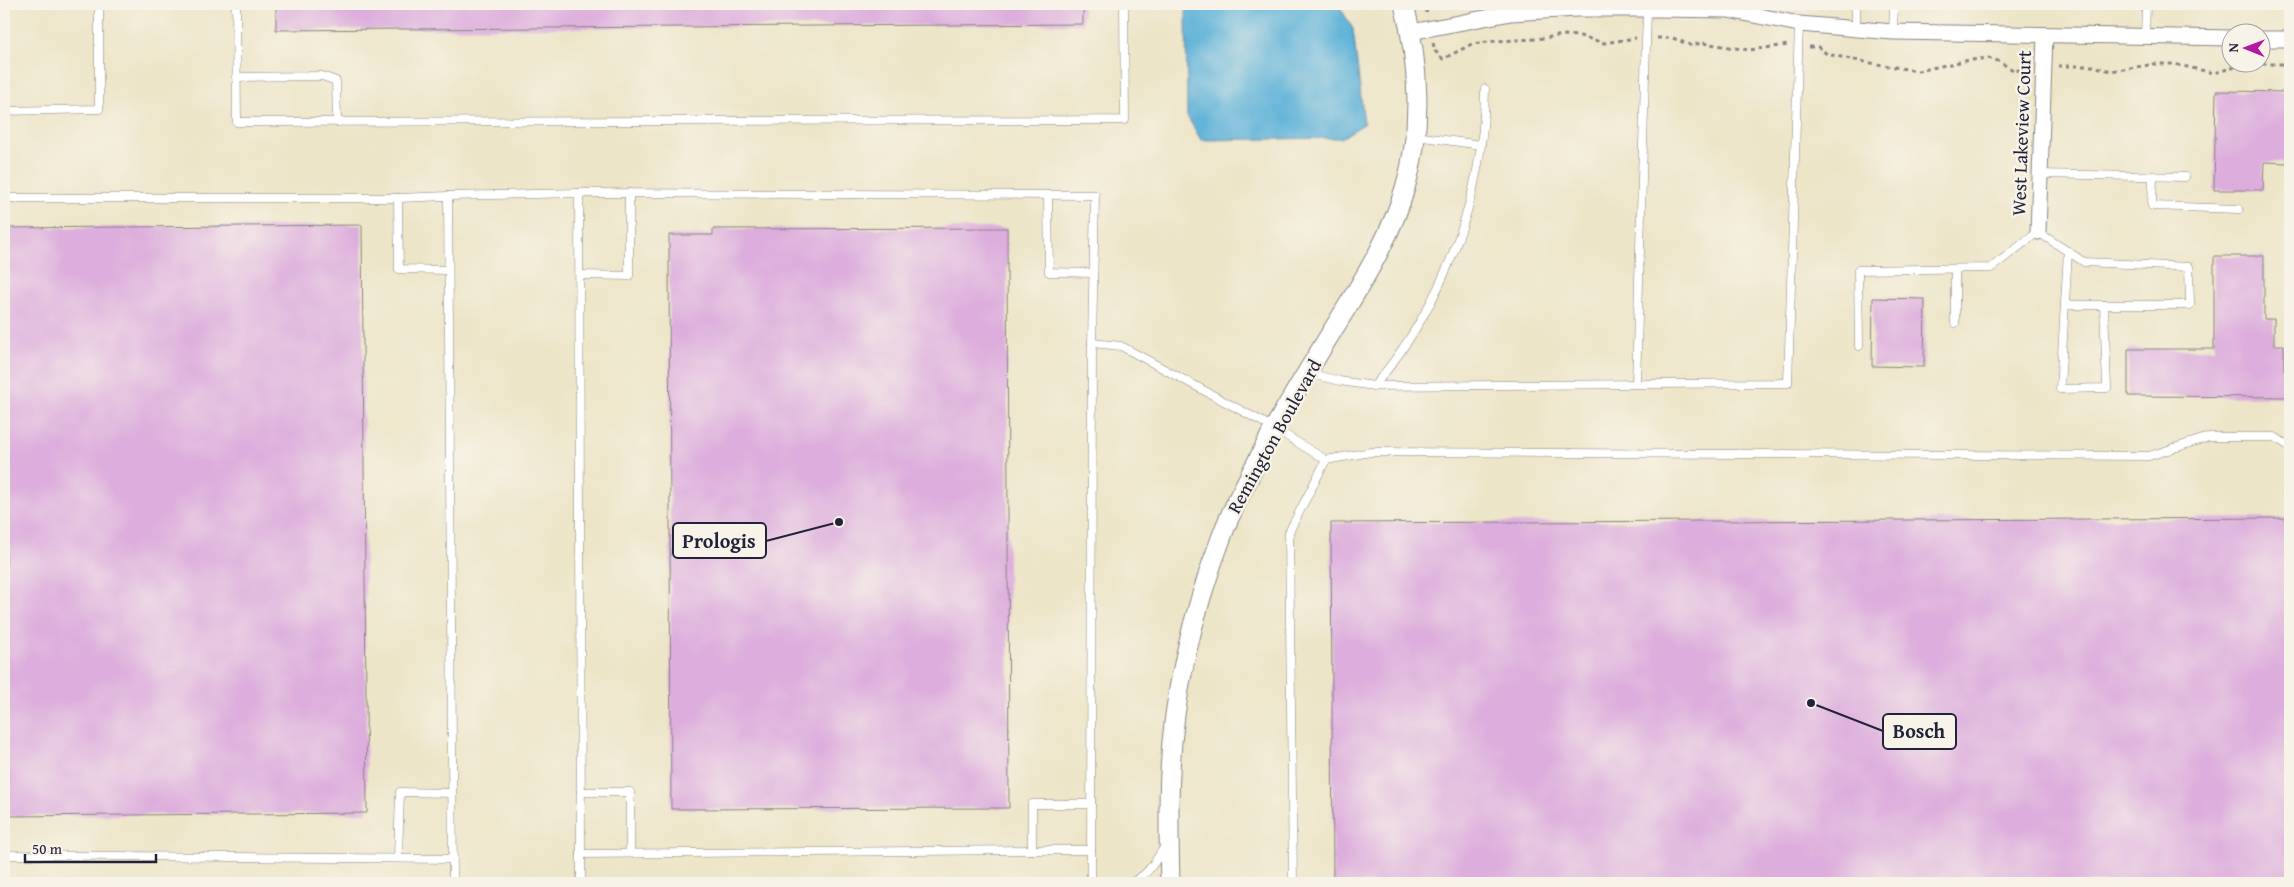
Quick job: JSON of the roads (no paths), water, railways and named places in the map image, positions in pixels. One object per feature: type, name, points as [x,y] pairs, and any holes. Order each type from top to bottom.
[{"type":"street","name":"Remington Boulevard","points":[[1170,883],[1170,772],[1181,681],[1192,630],[1228,518],[1238,495],[1256,466],[1274,428],[1384,241],[1405,187],[1414,136],[1416,77],[1411,32],[1404,4]]},
{"type":"street","points":[[1411,32],[1511,8],[1728,10],[1799,24],[1893,32],[2222,38]]},
{"type":"street","name":"West Lakeview Court","points":[[2038,232],[2044,35]]},
{"type":"street","points":[[2272,39],[2290,39]]},
{"type":"lane","points":[[4,111],[98,109],[99,4]]},
{"type":"lane","points":[[236,4],[237,122],[1125,120],[1124,4]]},
{"type":"lane","points":[[1856,4],[1856,30]]},
{"type":"lane","points":[[1893,32],[1894,4]]},
{"type":"lane","points":[[2145,37],[2146,4]]},
{"type":"lane","points":[[1636,384],[1647,9]]},
{"type":"lane","points":[[1307,373],[1340,381],[1374,386],[1788,383],[1799,24]]},
{"type":"lane","points":[[236,77],[322,76],[336,81],[337,122]]},
{"type":"lane","points":[[1374,386],[1402,352],[1428,306],[1457,245],[1475,186],[1485,119],[1485,89]]},
{"type":"lane","points":[[1414,136],[1481,145]]},
{"type":"lane","points":[[2040,174],[2185,177]]},
{"type":"lane","points":[[2153,176],[2152,206],[2239,209]]},
{"type":"lane","points":[[579,193],[581,883]]},
{"type":"lane","points":[[4,198],[398,198],[579,193],[1095,195],[1092,344],[1091,883]]},
{"type":"lane","points":[[580,276],[629,276],[629,193]]},
{"type":"lane","points":[[1048,195],[1049,272],[1093,273]]},
{"type":"lane","points":[[448,196],[447,270],[453,883]]},
{"type":"lane","points":[[398,198],[399,269],[447,270]]},
{"type":"lane","points":[[1858,346],[1858,270],[1991,268],[2038,232],[2084,262],[2189,266],[2190,305],[2064,305]]},
{"type":"lane","points":[[2068,251],[2060,389],[2107,388],[2104,305]]},
{"type":"lane","points":[[1955,269],[1955,323]]},
{"type":"lane","points":[[1092,344],[1121,346],[1274,428],[1326,460],[1371,452],[2149,456],[2209,437],[2275,437],[2290,447]]},
{"type":"lane","points":[[1293,883],[1289,532],[1326,460]]},
{"type":"lane","points":[[398,858],[400,792],[452,793]]},
{"type":"lane","points":[[581,792],[630,792],[630,854]]},
{"type":"lane","points":[[1032,850],[1032,804],[1091,804]]},
{"type":"lane","points":[[1129,883],[1135,881],[1151,869],[1169,837]]},
{"type":"lane","points":[[581,854],[1091,850]]},
{"type":"lane","points":[[4,855],[453,859]]},
{"type":"water","points":[[1186,4],[1338,4],[1353,29],[1364,124],[1341,138],[1201,140],[1187,116]]},
{"type":"place","name":"Prologis","points":[[839,522]]},
{"type":"place","name":"Bosch","points":[[1811,703]]}]
